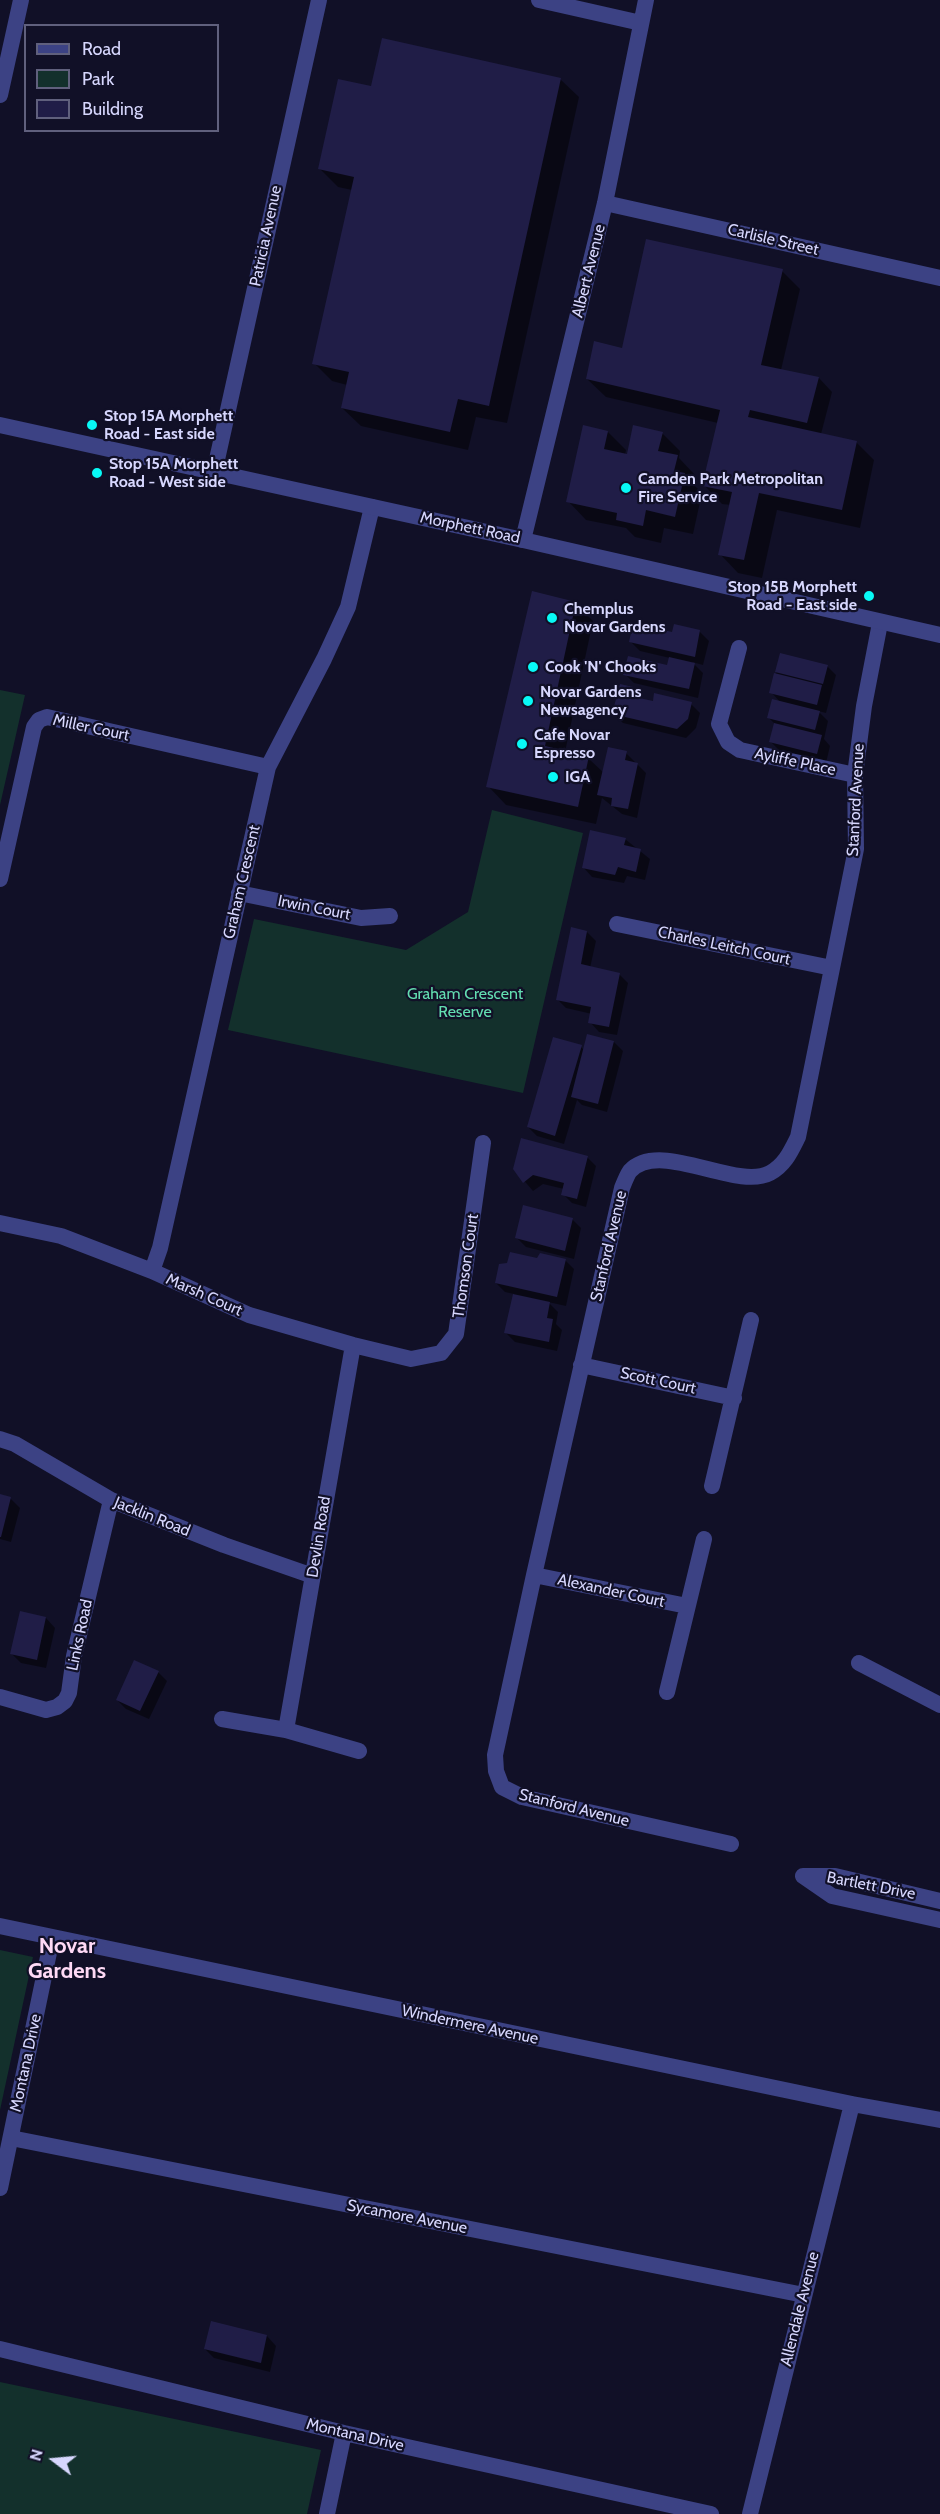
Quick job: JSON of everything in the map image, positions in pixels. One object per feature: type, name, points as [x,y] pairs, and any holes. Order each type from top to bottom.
[{"type":"street","points":[[0,95],[21,0]]},
{"type":"street","name":"Patricia Avenue","points":[[214,473],[318,0]]},
{"type":"street","points":[[538,0],[641,23]]},
{"type":"street","name":"Albert Avenue","points":[[523,540],[605,203],[646,0]]},
{"type":"street","name":"Carlisle Street","points":[[605,203],[940,278]]},
{"type":"street","name":"Morphett Road","points":[[0,425],[940,635]]},
{"type":"street","name":"Graham Crescent","points":[[152,1271],[160,1248],[268,767],[348,607],[372,507]]},
{"type":"street","name":"Stanford Avenue","points":[[731,1844],[522,1797],[502,1787],[496,1771],[495,1755],[622,1188],[631,1171],[646,1162],[668,1160],[753,1177],[770,1173],[787,1160],[798,1137],[856,849],[855,775],[864,706],[880,622]]},
{"type":"street","name":"Ayliffe Place","points":[[739,648],[719,724],[728,742],[740,750],[855,775]]},
{"type":"street","name":"Miller Court","points":[[0,879],[34,728],[39,720],[47,717],[268,767]]},
{"type":"street","name":"Irwin Court","points":[[239,893],[361,918],[390,916]]},
{"type":"street","name":"Charles Leitch Court","points":[[617,924],[832,968]]},
{"type":"street","name":"Thomson Court","points":[[411,1359],[441,1353],[456,1334],[483,1143]]},
{"type":"street","name":"Marsh Court","points":[[0,1223],[61,1236],[152,1271],[249,1315],[411,1359]]},
{"type":"street","points":[[712,1486],[751,1320]]},
{"type":"street","name":"Devlin Road","points":[[286,1730],[353,1345]]},
{"type":"street","name":"Scott Court","points":[[581,1365],[734,1398]]},
{"type":"street","name":"Jacklin Road","points":[[0,1439],[15,1444],[111,1500],[224,1545],[313,1576]]},
{"type":"street","name":"Links Road","points":[[0,1697],[46,1710],[57,1707],[69,1693],[74,1656],[111,1500]]},
{"type":"street","name":"Alexander Court","points":[[667,1692],[704,1539]]},
{"type":"street","name":"Alexander Court","points":[[534,1575],[687,1606]]},
{"type":"street","points":[[859,1663],[940,1705]]},
{"type":"street","points":[[222,1719],[286,1730],[359,1750]]},
{"type":"street","name":"Bartlett Drive","points":[[940,1900],[835,1876],[803,1876],[832,1896],[940,1920]]},
{"type":"street","name":"Windermere Avenue","points":[[0,1926],[852,2104],[940,2120]]},
{"type":"street","name":"Montana Drive","points":[[0,2188],[52,1938]]},
{"type":"street","name":"Allendale Avenue","points":[[750,2514],[852,2104]]},
{"type":"street","name":"Sycamore Avenue","points":[[11,2138],[804,2295]]},
{"type":"street","name":"Montana Drive","points":[[0,2349],[344,2433],[711,2514]]},
{"type":"street","points":[[327,2514],[344,2433]]},
{"type":"green space","points":[[0,690],[25,695],[0,805]]},
{"type":"green space","name":"Graham Crescent Reserve","points":[[492,810],[583,833],[523,1093],[228,1030],[254,919],[406,950],[468,912]]},
{"type":"green space","points":[[0,1950],[33,1957],[0,2110]]},
{"type":"green space","points":[[0,2382],[321,2450],[307,2514],[0,2514]]},
{"type":"building","points":[[382,38],[561,78],[489,406],[458,399],[450,432],[341,408],[349,372],[312,364],[354,177],[318,169],[338,79],[371,86]]},
{"type":"building","points":[[646,239],[783,269],[761,365],[819,377],[807,423],[750,410],[748,417],[857,441],[842,510],[759,493],[744,560],[718,555],[732,492],[702,486],[720,410],[586,379],[594,341],[622,348]]},
{"type":"building","name":"Camden Park Metropolitan Fire Service","points":[[583,425],[608,431],[604,449],[627,454],[633,425],[663,432],[658,451],[678,455],[674,471],[685,473],[675,517],[646,510],[643,526],[616,520],[617,513],[566,502]]},
{"type":"building","points":[[532,591],[576,602],[545,746],[589,756],[578,807],[486,787]]},
{"type":"building","points":[[633,623],[672,632],[674,624],[700,630],[695,657],[629,642]]},
{"type":"building","points":[[780,653],[828,665],[823,684],[775,672]]},
{"type":"building","points":[[628,656],[667,665],[669,657],[695,663],[689,689],[623,675]]},
{"type":"building","points":[[774,673],[822,685],[817,705],[769,693]]},
{"type":"building","points":[[620,684],[633,687],[630,696],[653,701],[654,693],[692,702],[688,719],[677,729],[612,714]]},
{"type":"building","points":[[772,699],[820,711],[815,730],[767,718]]},
{"type":"building","points":[[774,723],[822,735],[817,754],[769,742]]},
{"type":"building","points":[[608,747],[627,751],[625,760],[638,763],[628,809],[611,806],[612,798],[597,795]]},
{"type":"building","points":[[590,830],[626,838],[624,845],[641,849],[636,872],[618,867],[615,875],[582,868]]},
{"type":"building","points":[[571,927],[587,931],[581,964],[620,973],[609,1027],[588,1023],[591,1007],[556,1000]]},
{"type":"building","points":[[587,1034],[614,1041],[598,1104],[571,1097]]},
{"type":"building","points":[[553,1037],[582,1045],[555,1136],[527,1127]]},
{"type":"building","points":[[521,1138],[588,1156],[577,1199],[561,1195],[564,1183],[533,1175],[523,1183],[513,1169]]},
{"type":"building","points":[[523,1205],[573,1218],[565,1251],[515,1238]]},
{"type":"building","points":[[510,1252],[537,1258],[540,1253],[566,1259],[557,1297],[495,1283],[499,1264],[507,1263]]},
{"type":"building","points":[[513,1294],[550,1302],[547,1318],[553,1319],[549,1342],[504,1333]]},
{"type":"building","points":[[0,1494],[11,1497],[1,1537],[0,1537]]},
{"type":"building","points":[[20,1611],[46,1617],[37,1660],[10,1654]]},
{"type":"building","points":[[134,1660],[159,1671],[140,1711],[116,1700]]},
{"type":"building","points":[[211,2321],[267,2335],[261,2363],[204,2349]]},
{"type":"place","name":"Stop 15A Morphett Road - East side","points":[[92,425]]},
{"type":"place","name":"Stop 15A Morphett Road - West side","points":[[97,473]]},
{"type":"place","name":"Camden Park Metropolitan Fire Service","points":[[626,488]]},
{"type":"place","name":"Stop 15B Morphett Road - East side","points":[[869,596]]},
{"type":"place","name":"Chemplus Novar Gardens","points":[[552,618]]},
{"type":"place","name":"Cook 'N' Chooks","points":[[533,667]]},
{"type":"place","name":"Novar Gardens Newsagency","points":[[528,701]]},
{"type":"place","name":"Cafe Novar Espresso","points":[[522,744]]},
{"type":"place","name":"IGA","points":[[553,777]]},
{"type":"district","name":"Novar Gardens","points":[[67,1960]]}]
